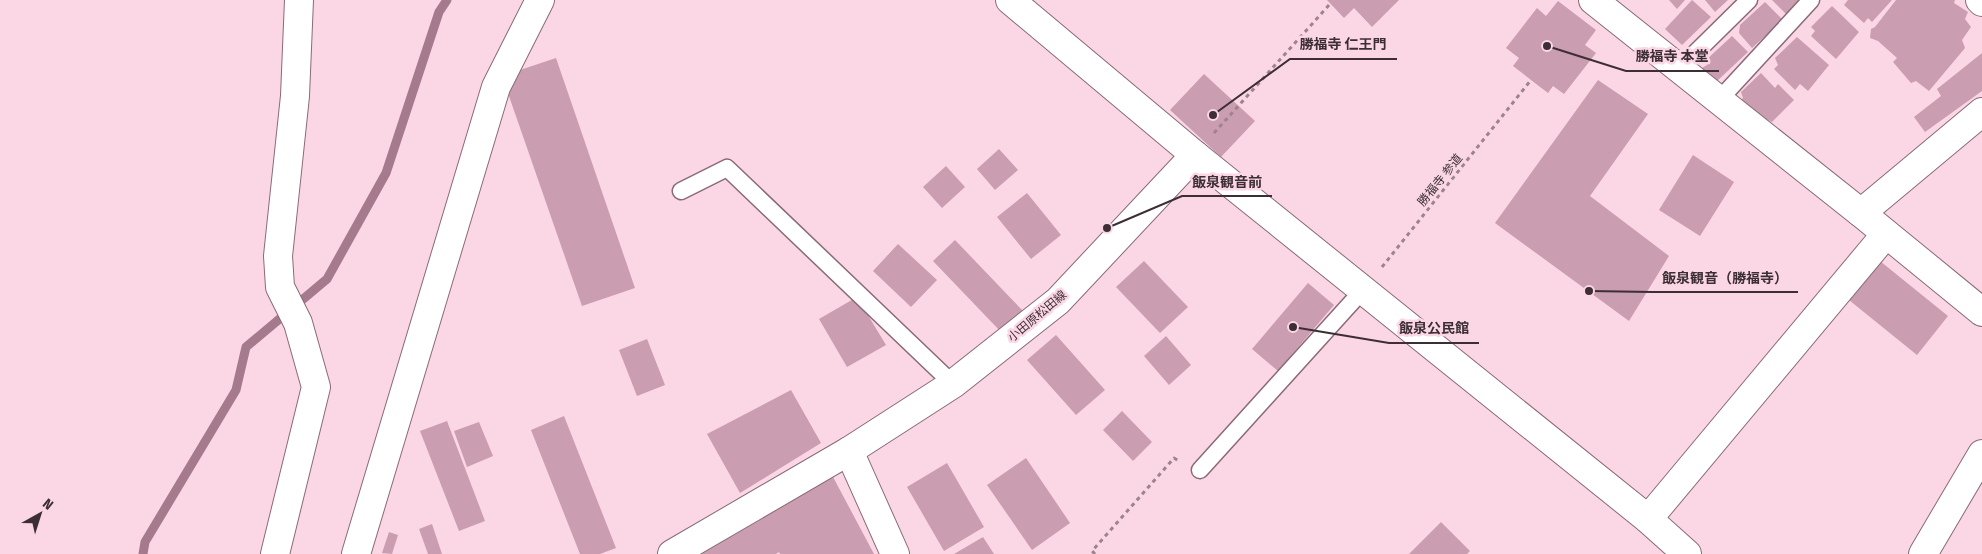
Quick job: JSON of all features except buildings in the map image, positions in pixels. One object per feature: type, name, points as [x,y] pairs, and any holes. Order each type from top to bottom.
[{"type":"street","points":[[275,554],[316,387],[298,324],[280,287],[278,256],[295,96],[299,0]]},
{"type":"street","points":[[356,554],[496,87],[540,0]]},
{"type":"street","points":[[1010,0],[1194,155],[1648,519],[1687,554]]},
{"type":"street","points":[[1593,0],[1861,212],[1982,312]]},
{"type":"street","points":[[1861,212],[1982,112]]},
{"type":"street","name":"小田原松田線","points":[[672,554],[849,451],[953,384],[1058,301],[1194,155]]},
{"type":"street","points":[[1648,519],[1886,234]]},
{"type":"street","points":[[849,451],[895,554]]},
{"type":"street","points":[[1923,554],[1982,454]]},
{"type":"lane","points":[[1679,69],[1748,0]]},
{"type":"lane","points":[[1719,100],[1811,0]]},
{"type":"lane","points":[[682,191],[727,168],[953,384]]},
{"type":"lane","points":[[1200,470],[1362,291]]},
{"type":"path","points":[[1194,155],[1330,4]]},
{"type":"path","name":"勝福寺 参道","points":[[1362,291],[1531,80]]},
{"type":"path","points":[[1095,554],[1092,551],[1174,458],[1200,470]]},
{"type":"waterway","points":[[143,554],[145,542],[236,390],[246,347],[327,279],[386,173],[439,12],[447,0]]},
{"type":"place","name":"勝福寺 本堂","points":[[1547,46]]},
{"type":"place","name":"勝福寺 仁王門","points":[[1213,115]]},
{"type":"place","name":"飯泉観音前","points":[[1107,228]]},
{"type":"place","name":"飯泉観音（勝福寺）","points":[[1589,291]]},
{"type":"place","name":"飯泉公民館","points":[[1293,327]]}]
